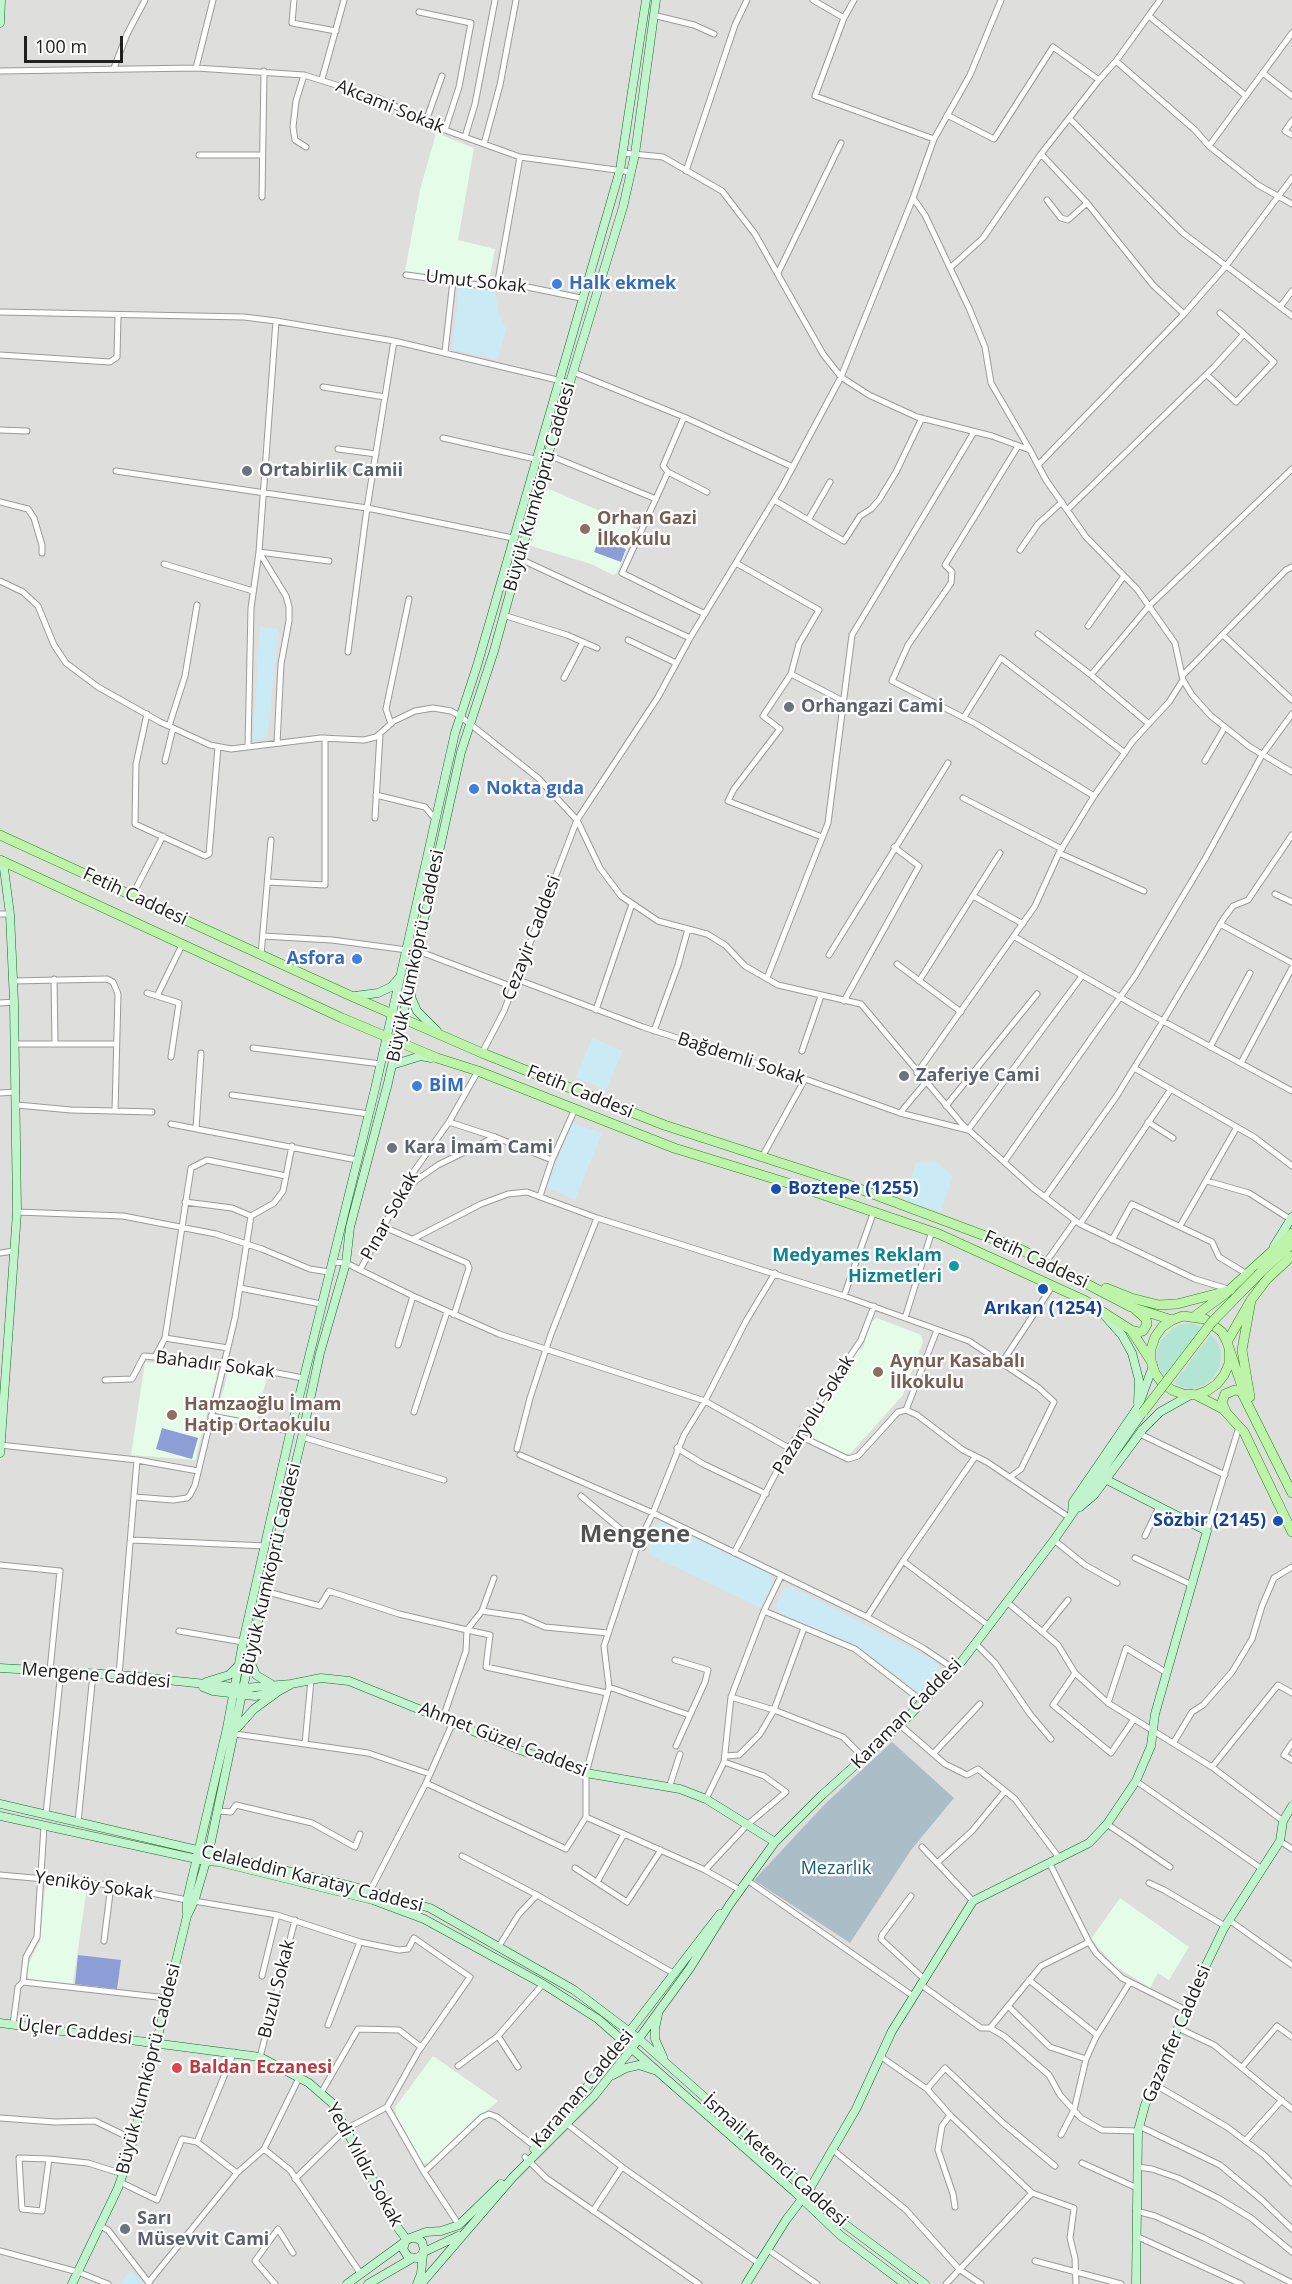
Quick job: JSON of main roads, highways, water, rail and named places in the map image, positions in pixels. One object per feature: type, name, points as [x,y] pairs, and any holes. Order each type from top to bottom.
[{"type":"main road","points":[[0,22],[1,0]]},
{"type":"main road","name":"Büyük Kumköprü Caddesi","points":[[72,2284],[121,2178],[134,2140],[153,2042],[167,1998],[187,1916],[243,1642],[290,1431],[381,1064],[460,716],[477,666],[560,380],[581,298],[620,170],[646,0]]},
{"type":"main road","name":"Büyük Kumköprü Caddesi","points":[[190,1900],[209,1851],[264,1591],[320,1353],[346,1263],[350,1227],[392,1065],[461,752],[623,207],[635,154],[656,0]]},
{"type":"main road","name":"Fetih Caddesi","points":[[1,834],[445,1038],[664,1125],[891,1200],[1020,1249],[1131,1306],[1172,1320]]},
{"type":"main road","points":[[0,1448],[16,1212],[17,1105],[10,914],[2,861]]},
{"type":"main road","name":"Fetih Caddesi","points":[[2,861],[437,1058],[478,1071],[674,1148],[932,1231],[1098,1309],[1131,1330],[1152,1364]]},
{"type":"main road","points":[[351,996],[364,997],[378,993],[391,987],[401,976]]},
{"type":"main road","points":[[411,980],[411,997],[417,1011],[445,1038]]},
{"type":"main road","points":[[392,1065],[421,1056],[437,1058]]},
{"type":"main road","points":[[1271,1252],[1291,1218]]},
{"type":"main road","points":[[1195,1316],[1231,1290],[1292,1233]]},
{"type":"main road","name":"Karaman Caddesi","points":[[537,2148],[567,2124],[609,2078],[639,2039],[703,1948],[730,1904],[775,1842],[900,1725],[954,1669],[1054,1540],[1140,1410],[1212,1322],[1292,1244]]},
{"type":"main road","points":[[1227,1342],[1251,1300],[1267,1279],[1292,1256]]},
{"type":"main road","points":[[1087,1284],[1104,1287],[1131,1298],[1159,1305],[1177,1304],[1231,1290]]},
{"type":"main road","points":[[1251,1300],[1242,1350],[1252,1411]]},
{"type":"main road","points":[[1131,1306],[1143,1315],[1147,1324],[1143,1331],[1131,1330]]},
{"type":"main road","points":[[1098,1309],[1122,1335],[1132,1353],[1138,1380],[1140,1410]]},
{"type":"main road","points":[[1229,1352],[1224,1375],[1217,1384],[1207,1391],[1183,1394],[1162,1383],[1152,1364],[1151,1349],[1162,1327],[1172,1320],[1183,1316],[1195,1316],[1215,1324],[1227,1342],[1246,1399],[1292,1493]]},
{"type":"main road","name":"Karaman Caddesi","points":[[1140,1410],[1152,1364]]},
{"type":"main road","points":[[1227,1414],[1222,1402],[1225,1394],[1237,1390],[1246,1399]]},
{"type":"main road","points":[[1194,1394],[1223,1409],[1244,1432],[1292,1532]]},
{"type":"main road","name":"Karaman Caddesi","points":[[1071,1516],[1094,1495],[1140,1434],[1160,1412],[1194,1394]]},
{"type":"main road","points":[[746,2284],[801,2198],[809,2190],[856,2109],[892,2031],[973,1901],[1089,1843],[1107,1824],[1136,1781],[1151,1746],[1155,1714],[1207,1532],[1106,1479]]},
{"type":"main road","points":[[250,1654],[250,1664],[256,1675],[274,1689]]},
{"type":"main road","points":[[192,1684],[227,1676],[239,1664]]},
{"type":"main road","name":"Mengene Caddesi","points":[[0,1668],[119,1675],[192,1684]]},
{"type":"main road","name":"Ahmet Güzel Caddesi","points":[[235,1732],[274,1689],[311,1680],[332,1679],[357,1683],[586,1773],[680,1789],[706,1798],[775,1842]]},
{"type":"main road","points":[[192,1684],[243,1692],[274,1689]]},
{"type":"main road","points":[[192,1684],[213,1691],[234,1690]]},
{"type":"main road","points":[[213,1691],[228,1705],[230,1713]]},
{"type":"main road","name":"Celaleddin Karatay Caddesi","points":[[0,1804],[209,1851],[430,1908],[574,1990],[629,2033]]},
{"type":"main road","name":"Gazanfer Caddesi","points":[[1136,2284],[1137,2167],[1139,2129],[1145,2105],[1227,1923],[1280,1841],[1283,1821],[1292,1806]]},
{"type":"main road","name":"Celaleddin Karatay Caddesi","points":[[0,1816],[219,1862],[373,1900],[424,1919],[543,1984],[598,2019],[623,2040]]},
{"type":"main road","name":"Karaman Caddesi","points":[[419,2284],[462,2228],[537,2148],[576,2101],[712,1923],[730,1904]]},
{"type":"main road","points":[[660,2009],[655,2039],[669,2066]]},
{"type":"main road","name":"Üçler Caddesi","points":[[0,2023],[153,2042]]},
{"type":"main road","name":"İsmail Ketenci Caddesi","points":[[629,2033],[639,2039],[858,2236],[925,2284]]},
{"type":"main road","name":"İsmail Ketenci Caddesi","points":[[623,2040],[840,2235],[905,2284]]},
{"type":"main road","name":"Yedi Yıldız Sokak","points":[[153,2042],[260,2057],[309,2083],[332,2103],[398,2228],[407,2240]]},
{"type":"main road","points":[[609,2078],[626,2068],[639,2065],[656,2070]]},
{"type":"main road","points":[[347,2284],[407,2240],[426,2232],[462,2228]]},
{"type":"main road","name":"Karaman Caddesi","points":[[423,2253],[462,2228]]},
{"type":"main road","points":[[407,2240],[420,2240],[424,2246],[419,2284]]},
{"type":"main road","points":[[407,2240],[404,2253],[411,2259]]},
{"type":"main road","points":[[368,2284],[423,2253]]},
{"type":"place","name":"Halk ekmek","points":[[557,284]]},
{"type":"place","name":"Ortabirlik Camii","points":[[247,471]]},
{"type":"place","name":"Orhan Gazi İlkokulu","points":[[585,529]]},
{"type":"place","name":"Orhangazi Cami","points":[[789,707]]},
{"type":"place","name":"Nokta gıda","points":[[474,789]]},
{"type":"place","name":"Asfora","points":[[357,959]]},
{"type":"place","name":"Zaferiye Cami","points":[[904,1076]]},
{"type":"place","name":"BİM","points":[[417,1086]]},
{"type":"place","name":"Kara İmam Cami","points":[[392,1148]]},
{"type":"place","name":"Boztepe (1255)","points":[[776,1189]]},
{"type":"place","name":"Medyames Reklam Hizmetleri","points":[[954,1266]]},
{"type":"place","name":"Arıkan (1254)","points":[[1043,1289]]},
{"type":"place","name":"Aynur Kasabalı İlkokulu","points":[[878,1372]]},
{"type":"place","name":"Hamzaoğlu İmam Hatip Ortaokulu","points":[[172,1415]]},
{"type":"place","name":"Sözbir (2145)","points":[[1278,1521]]},
{"type":"place","name":"Baldan Eczanesi","points":[[177,2068]]},
{"type":"place","name":"Sarı Müsevvit Cami","points":[[125,2229]]},
{"type":"district","name":"Mengene","points":[[635,1535]]},
{"type":"park label","name":"Mezarlık","points":[[836,1869]]}]
